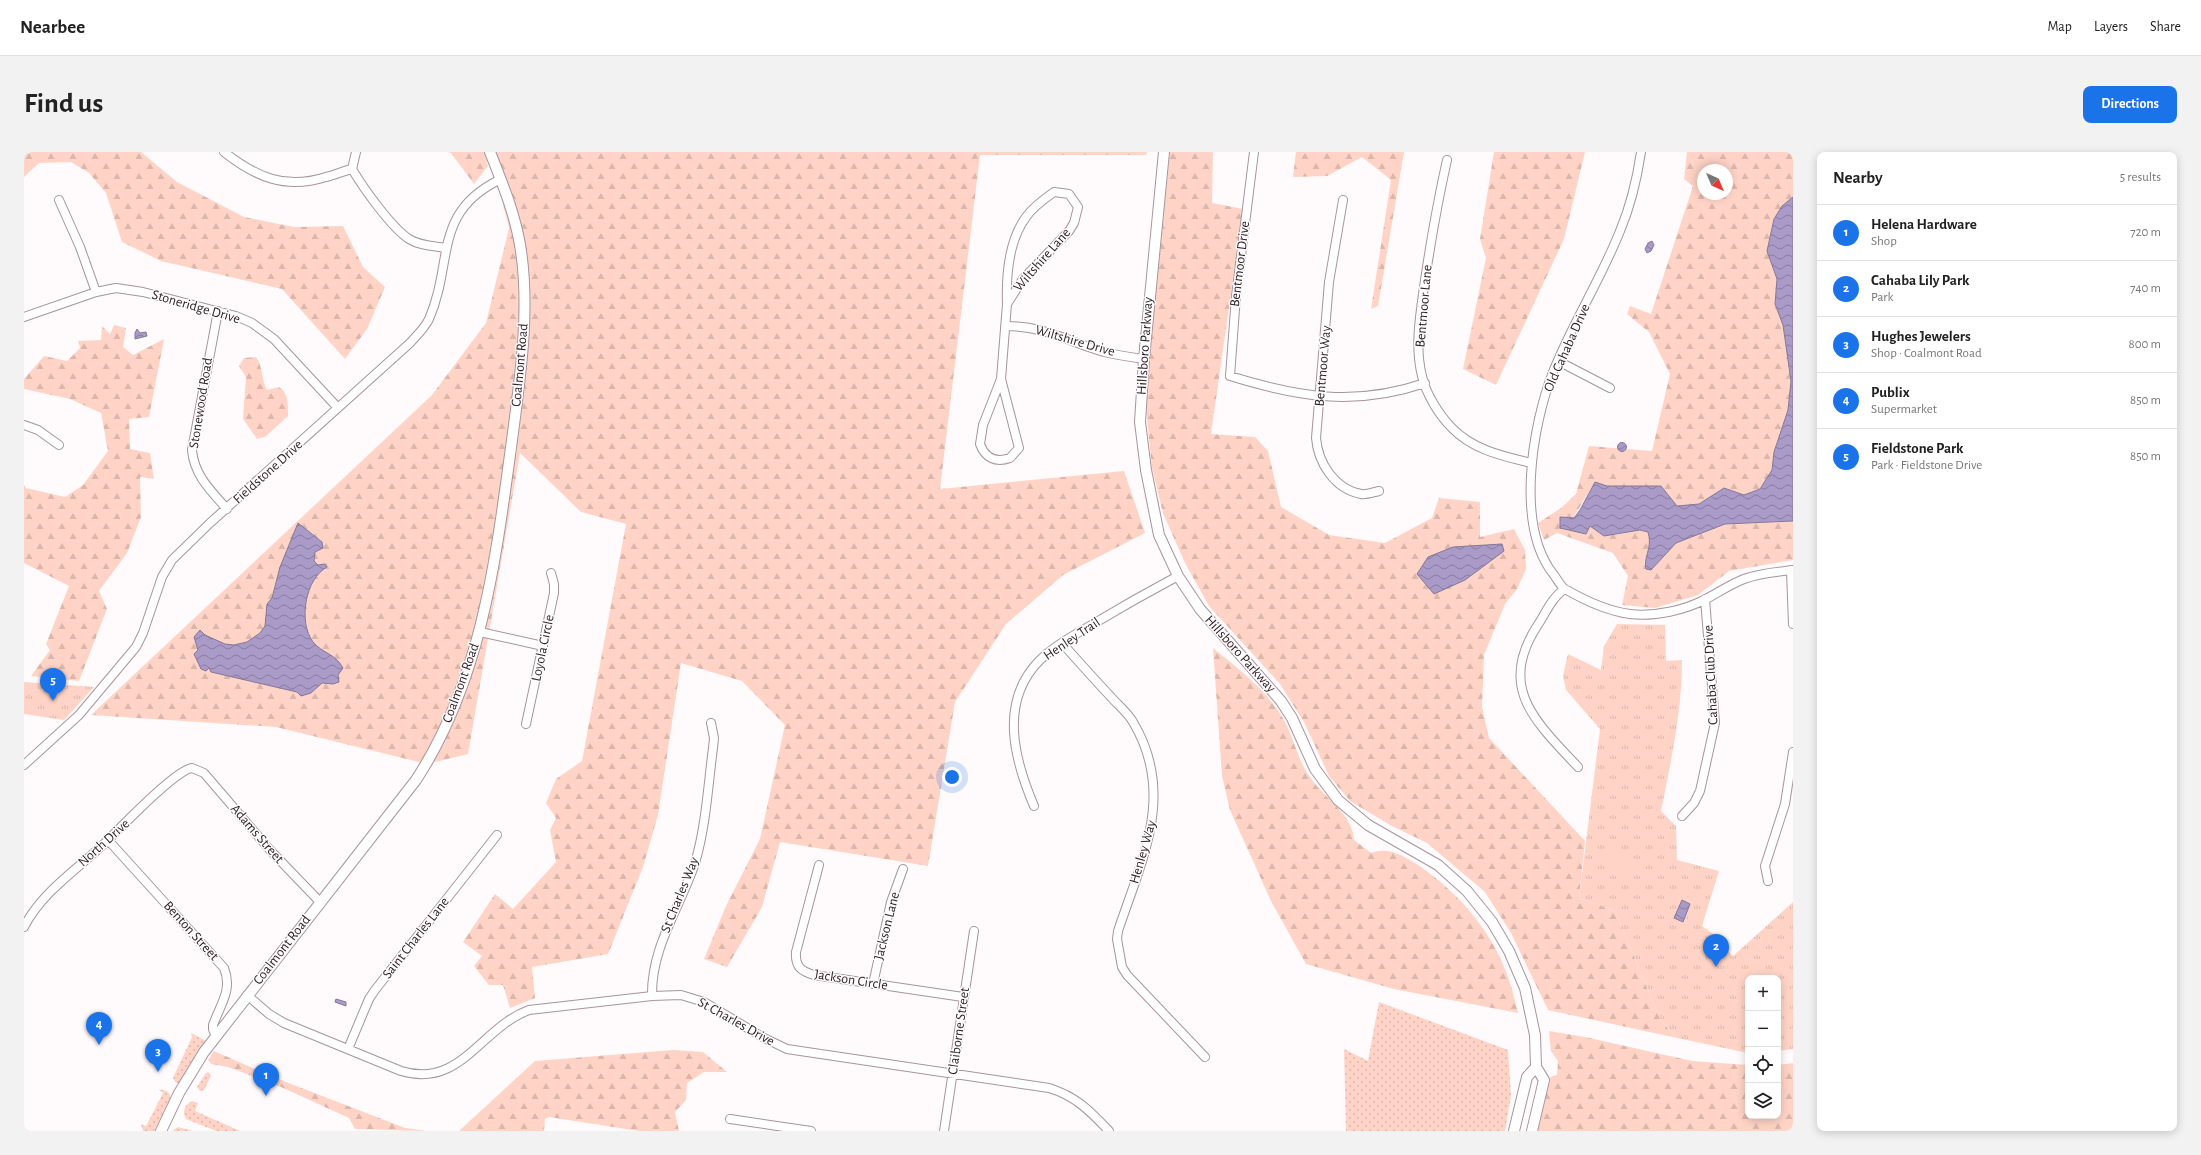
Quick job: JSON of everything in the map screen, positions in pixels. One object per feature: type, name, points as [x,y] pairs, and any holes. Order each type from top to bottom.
[{"type":"street","points":[[224,152],[244,167],[265,177],[284,182],[325,178],[352,169]]},
{"type":"street","points":[[356,152],[352,169],[362,185],[400,232],[410,240],[424,245],[446,248]]},
{"type":"street","name":"Coalmont Road","points":[[161,1131],[179,1093],[216,1037],[247,995],[407,792],[424,767],[438,740],[470,667],[480,632],[494,556],[509,458],[524,316],[521,252],[516,224],[490,152]]},
{"type":"street","name":"Hillsboro Parkway","points":[[1164,152],[1144,359],[1140,422],[1146,470],[1159,535],[1178,576],[1211,624],[1281,701],[1296,726],[1315,769],[1338,800],[1368,825],[1438,865],[1467,891],[1492,922],[1509,951],[1525,988],[1536,1035],[1536,1067],[1544,1080],[1532,1131]]},
{"type":"street","name":"Bentmoor Drive","points":[[1254,152],[1236,296],[1230,376],[1264,387],[1320,397]]},
{"type":"street","name":"Old Cahaba Drive","points":[[1641,152],[1636,181],[1620,232],[1558,361],[1546,391],[1531,463],[1532,509],[1542,556],[1565,589],[1593,604],[1631,614],[1673,610],[1705,599],[1745,578],[1792,570]]},
{"type":"street","name":"Bentmoor Lane","points":[[1447,160],[1422,299],[1419,339],[1422,376],[1434,404],[1452,428],[1472,443],[1498,456],[1531,463]]},
{"type":"street","name":"Fieldstone Drive","points":[[24,765],[79,715],[128,657],[140,640],[168,566],[179,553],[410,343],[428,321],[436,300],[449,234],[458,213],[485,187],[501,179]]},
{"type":"street","name":"Wiltshire Lane","points":[[1001,379],[1019,448],[1010,458],[998,461],[986,455],[980,444],[983,425],[1001,379],[1007,304],[1013,247],[1021,225],[1033,209],[1054,192],[1069,194],[1078,207],[1074,222],[1057,245],[1023,279],[1007,304]]},
{"type":"street","points":[[59,200],[80,247],[96,292]]},
{"type":"street","name":"Bentmoor Way","points":[[1343,200],[1329,282],[1316,438],[1318,453],[1325,468],[1340,485],[1361,494],[1379,492]]},
{"type":"street","name":"Stoneridge Drive","points":[[24,317],[96,292],[116,288],[132,290],[218,311],[244,319],[266,332],[338,408]]},
{"type":"street","name":"Stonewood Road","points":[[218,311],[192,450],[196,467],[202,479],[227,509]]},
{"type":"street","name":"Wiltshire Drive","points":[[1006,326],[1037,329],[1062,335],[1104,351],[1144,359]]},
{"type":"street","points":[[1558,361],[1610,388]]},
{"type":"street","points":[[1320,397],[1346,398],[1400,392],[1425,383]]},
{"type":"street","points":[[24,425],[38,430],[59,445]]},
{"type":"street","points":[[1792,570],[1793,624]]},
{"type":"street","name":"Loyola Circle","points":[[526,724],[554,593],[554,584],[550,573]]},
{"type":"street","name":"Henley Trail","points":[[1034,806],[1023,781],[1017,759],[1013,726],[1014,705],[1032,670],[1039,661],[1062,643],[1143,594],[1178,576]]},
{"type":"street","points":[[1565,589],[1555,598],[1531,634],[1522,660],[1520,676],[1523,695],[1532,714],[1578,767]]},
{"type":"street","name":"Cahaba Club Drive","points":[[1682,816],[1694,803],[1700,791],[1715,723],[1705,599]]},
{"type":"street","points":[[480,632],[543,646]]},
{"type":"street","name":"Henley Way","points":[[1062,643],[1133,720],[1142,740],[1153,774],[1154,812],[1149,835],[1118,932],[1117,940],[1122,967],[1140,989],[1205,1057]]},
{"type":"street","name":"St Charles Way","points":[[652,996],[656,966],[663,936],[690,875],[699,847],[714,738],[711,723]]},
{"type":"street","points":[[1768,881],[1766,861],[1785,804],[1793,752]]},
{"type":"street","name":"Adams Street","points":[[192,768],[204,773],[270,850],[320,902]]},
{"type":"street","name":"North Drive","points":[[24,927],[38,906],[67,876],[157,794],[184,772],[192,768]]},
{"type":"street","name":"Saint Charles Lane","points":[[348,1049],[375,990],[497,834]]},
{"type":"street","name":"Benton Street","points":[[108,840],[224,968],[228,984],[226,996],[213,1024],[213,1030],[216,1037]]},
{"type":"street","name":"Jackson Circle","points":[[819,866],[796,952],[798,966],[802,970],[814,975],[963,998]]},
{"type":"street","name":"Jackson Lane","points":[[873,984],[891,902],[903,869]]},
{"type":"street","name":"Claiborne Street","points":[[944,1131],[974,931]]},
{"type":"street","name":"St Charles Drive","points":[[247,995],[278,1020],[406,1072],[419,1075],[434,1074],[453,1067],[502,1026],[521,1013],[537,1008],[652,996],[681,995],[704,1002],[764,1038],[787,1049],[1061,1091],[1080,1102],[1109,1131]]},
{"type":"street","points":[[1514,1131],[1527,1077],[1536,1067]]},
{"type":"street","points":[[730,1119],[811,1131]]},
{"type":"green space","points":[[24,152],[141,152],[177,182],[244,217],[294,227],[343,226],[363,267],[385,287],[367,329],[345,359],[282,289],[161,261],[122,242],[106,193],[89,173],[71,162],[39,163],[24,177]]},
{"type":"green space","points":[[448,152],[484,152],[488,166],[474,184],[451,153]]},
{"type":"green space","points":[[490,152],[1147,152],[1146,155],[980,155],[940,489],[1124,471],[1145,533],[1063,575],[1006,624],[955,702],[928,866],[780,842],[762,907],[727,967],[704,959],[726,906],[760,839],[785,725],[742,681],[681,663],[658,815],[643,867],[608,954],[532,967],[535,998],[510,1008],[503,985],[489,985],[474,966],[482,956],[463,942],[495,894],[513,909],[556,862],[550,830],[556,818],[546,803],[556,779],[582,761],[626,524],[581,512],[520,453],[468,754],[427,764],[276,727],[91,715],[432,395],[486,323],[509,228]]},
{"type":"green space","points":[[1170,152],[1213,152],[1212,203],[1243,209],[1211,434],[1255,437],[1268,451],[1281,507],[1329,535],[1385,543],[1432,518],[1439,498],[1480,502],[1480,537],[1514,529],[1525,550],[1526,569],[1517,589],[1505,604],[1484,655],[1482,707],[1489,738],[1585,841],[1579,898],[1615,911],[1661,1021],[1677,1038],[1548,1010],[1511,933],[1485,892],[1427,843],[1390,825],[1350,801],[1329,776],[1304,722],[1280,684],[1209,606],[1185,563],[1163,513],[1152,468],[1146,410],[1151,341]]},
{"type":"green space","points":[[1296,152],[1404,152],[1378,306],[1371,309],[1391,180],[1362,157],[1327,176],[1293,177]]},
{"type":"green space","points":[[1494,152],[1585,152],[1564,239],[1496,385],[1463,369],[1486,258],[1480,239]]},
{"type":"green space","points":[[1687,152],[1793,152],[1793,197],[1782,206],[1774,219],[1767,251],[1777,279],[1775,304],[1783,325],[1791,381],[1788,410],[1774,452],[1772,470],[1760,489],[1744,495],[1724,488],[1699,504],[1677,506],[1661,486],[1607,486],[1595,482],[1573,518],[1560,517],[1586,534],[1590,526],[1615,535],[1640,530],[1649,532],[1651,544],[1644,563],[1651,570],[1676,543],[1725,524],[1793,521],[1793,560],[1729,571],[1698,595],[1655,608],[1622,605],[1628,576],[1613,553],[1557,533],[1544,540],[1538,523],[1561,508],[1576,494],[1589,446],[1652,451],[1670,374],[1649,332],[1627,314],[1630,306],[1651,314],[1693,186],[1684,179]]},
{"type":"green space","points":[[114,325],[126,328],[123,347],[133,355],[164,339],[149,417],[129,419],[130,449],[150,453],[154,479],[140,477],[141,517],[127,553],[99,591],[107,609],[79,681],[31,676],[50,650],[46,644],[69,586],[24,563],[24,485],[26,488],[65,497],[83,485],[108,451],[101,413],[70,399],[24,389],[24,379],[44,356],[67,361],[80,348],[78,341],[101,340],[102,326],[110,334]]},
{"type":"green space","points":[[256,357],[260,364],[267,390],[279,387],[285,393],[288,408],[288,416],[265,437],[257,439],[243,419],[246,377],[239,366],[244,358]]},
{"type":"green space","points":[[420,619],[426,619],[428,623],[422,627],[416,628],[416,623]]},
{"type":"green space","points":[[1617,624],[1665,625],[1666,661],[1682,660],[1682,679],[1678,717],[1661,811],[1676,826],[1677,860],[1719,871],[1702,926],[1713,934],[1733,956],[1793,902],[1793,1049],[1781,1051],[1781,975],[1745,975],[1745,1052],[1677,1038],[1661,1021],[1615,911],[1579,898],[1600,729],[1566,690],[1563,676],[1568,654],[1601,670],[1604,646]]},
{"type":"green space","points":[[1213,648],[1253,682],[1270,700],[1285,722],[1306,771],[1316,785],[1349,822],[1354,840],[1371,853],[1377,851],[1390,851],[1401,855],[1418,865],[1447,888],[1473,915],[1494,946],[1502,963],[1510,984],[1518,1013],[1394,989],[1306,964],[1271,901],[1230,810],[1222,776]]},
{"type":"green space","points":[[24,682],[94,687],[64,720],[24,714]]},
{"type":"green space","points":[[1609,846],[1637,862],[1638,867],[1632,877],[1627,878],[1599,863],[1598,858],[1604,848]]},
{"type":"green space","points":[[1682,894],[1695,900],[1683,927],[1670,921]]},
{"type":"green space","points":[[1379,1002],[1508,1050],[1511,1096],[1505,1131],[1346,1131],[1344,1049],[1368,1061]]},
{"type":"green space","points":[[1549,1031],[1585,1037],[1692,1061],[1745,1065],[1745,1119],[1781,1119],[1781,1065],[1793,1063],[1793,1131],[1538,1131],[1547,1082],[1552,1076],[1557,1075],[1558,1061],[1551,1051]]},
{"type":"green space","points":[[191,1033],[208,1042],[179,1083],[176,1083],[173,1078],[192,1037]]},
{"type":"green space","points":[[673,1050],[703,1052],[727,1072],[704,1072],[687,1083],[686,1100],[675,1112],[679,1131],[639,1131],[549,1117],[545,1119],[544,1131],[459,1131],[535,1061]]},
{"type":"green space","points":[[214,1051],[273,1077],[405,1128],[428,1131],[355,1129],[349,1118],[281,1087],[228,1067],[211,1064],[208,1060]]},
{"type":"green space","points":[[208,1072],[211,1076],[204,1090],[200,1091],[197,1087],[205,1074]]},
{"type":"green space","points":[[158,1089],[167,1091],[170,1095],[170,1099],[154,1131],[143,1131],[141,1124],[146,1126],[163,1093]]},
{"type":"green space","points":[[192,1101],[198,1103],[195,1111],[240,1131],[216,1131],[186,1119],[184,1109]]},
{"type":"green space","points":[[178,1127],[193,1131],[172,1131]]},
{"type":"water","points":[[1793,197],[1793,521],[1725,524],[1676,543],[1651,570],[1646,569],[1645,564],[1649,548],[1648,532],[1640,530],[1604,536],[1590,526],[1586,534],[1560,528],[1560,517],[1574,518],[1595,482],[1607,486],[1661,486],[1677,506],[1699,504],[1724,488],[1744,495],[1760,489],[1772,470],[1774,452],[1788,410],[1791,381],[1783,325],[1775,304],[1777,279],[1767,251],[1774,219],[1782,206]]},
{"type":"water","points":[[1652,241],[1654,245],[1651,251],[1647,253],[1645,249],[1648,243]]},
{"type":"water","points":[[137,329],[140,333],[146,332],[147,336],[135,339]]},
{"type":"water","points":[[1620,443],[1624,443],[1626,447],[1624,451],[1620,451],[1618,449],[1618,445]]},
{"type":"water","points":[[298,523],[322,542],[323,548],[315,552],[314,561],[318,565],[325,564],[327,567],[319,573],[313,581],[309,591],[305,613],[306,624],[308,634],[313,642],[320,649],[337,660],[343,668],[338,675],[339,682],[333,684],[322,683],[311,693],[301,696],[297,692],[211,672],[209,668],[206,671],[201,669],[194,654],[198,650],[194,637],[200,630],[205,635],[225,644],[234,645],[247,642],[260,633],[265,626],[267,604],[272,598],[280,567]]},
{"type":"water","points":[[1502,544],[1504,551],[1465,580],[1434,594],[1417,574],[1428,557],[1453,547]]},
{"type":"water","points":[[1682,900],[1690,904],[1683,922],[1674,918]]},
{"type":"water","points":[[336,999],[346,1002],[346,1006],[335,1002]]},
{"type":"place","name":"Fieldstone Park","points":[[53,701]]},
{"type":"place","name":"Cahaba Lily Park","points":[[1716,967]]},
{"type":"place","name":"Publix","points":[[99,1045]]},
{"type":"place","name":"Hughes Jewelers","points":[[158,1072]]},
{"type":"place","name":"Helena Hardware","points":[[266,1096]]}]
